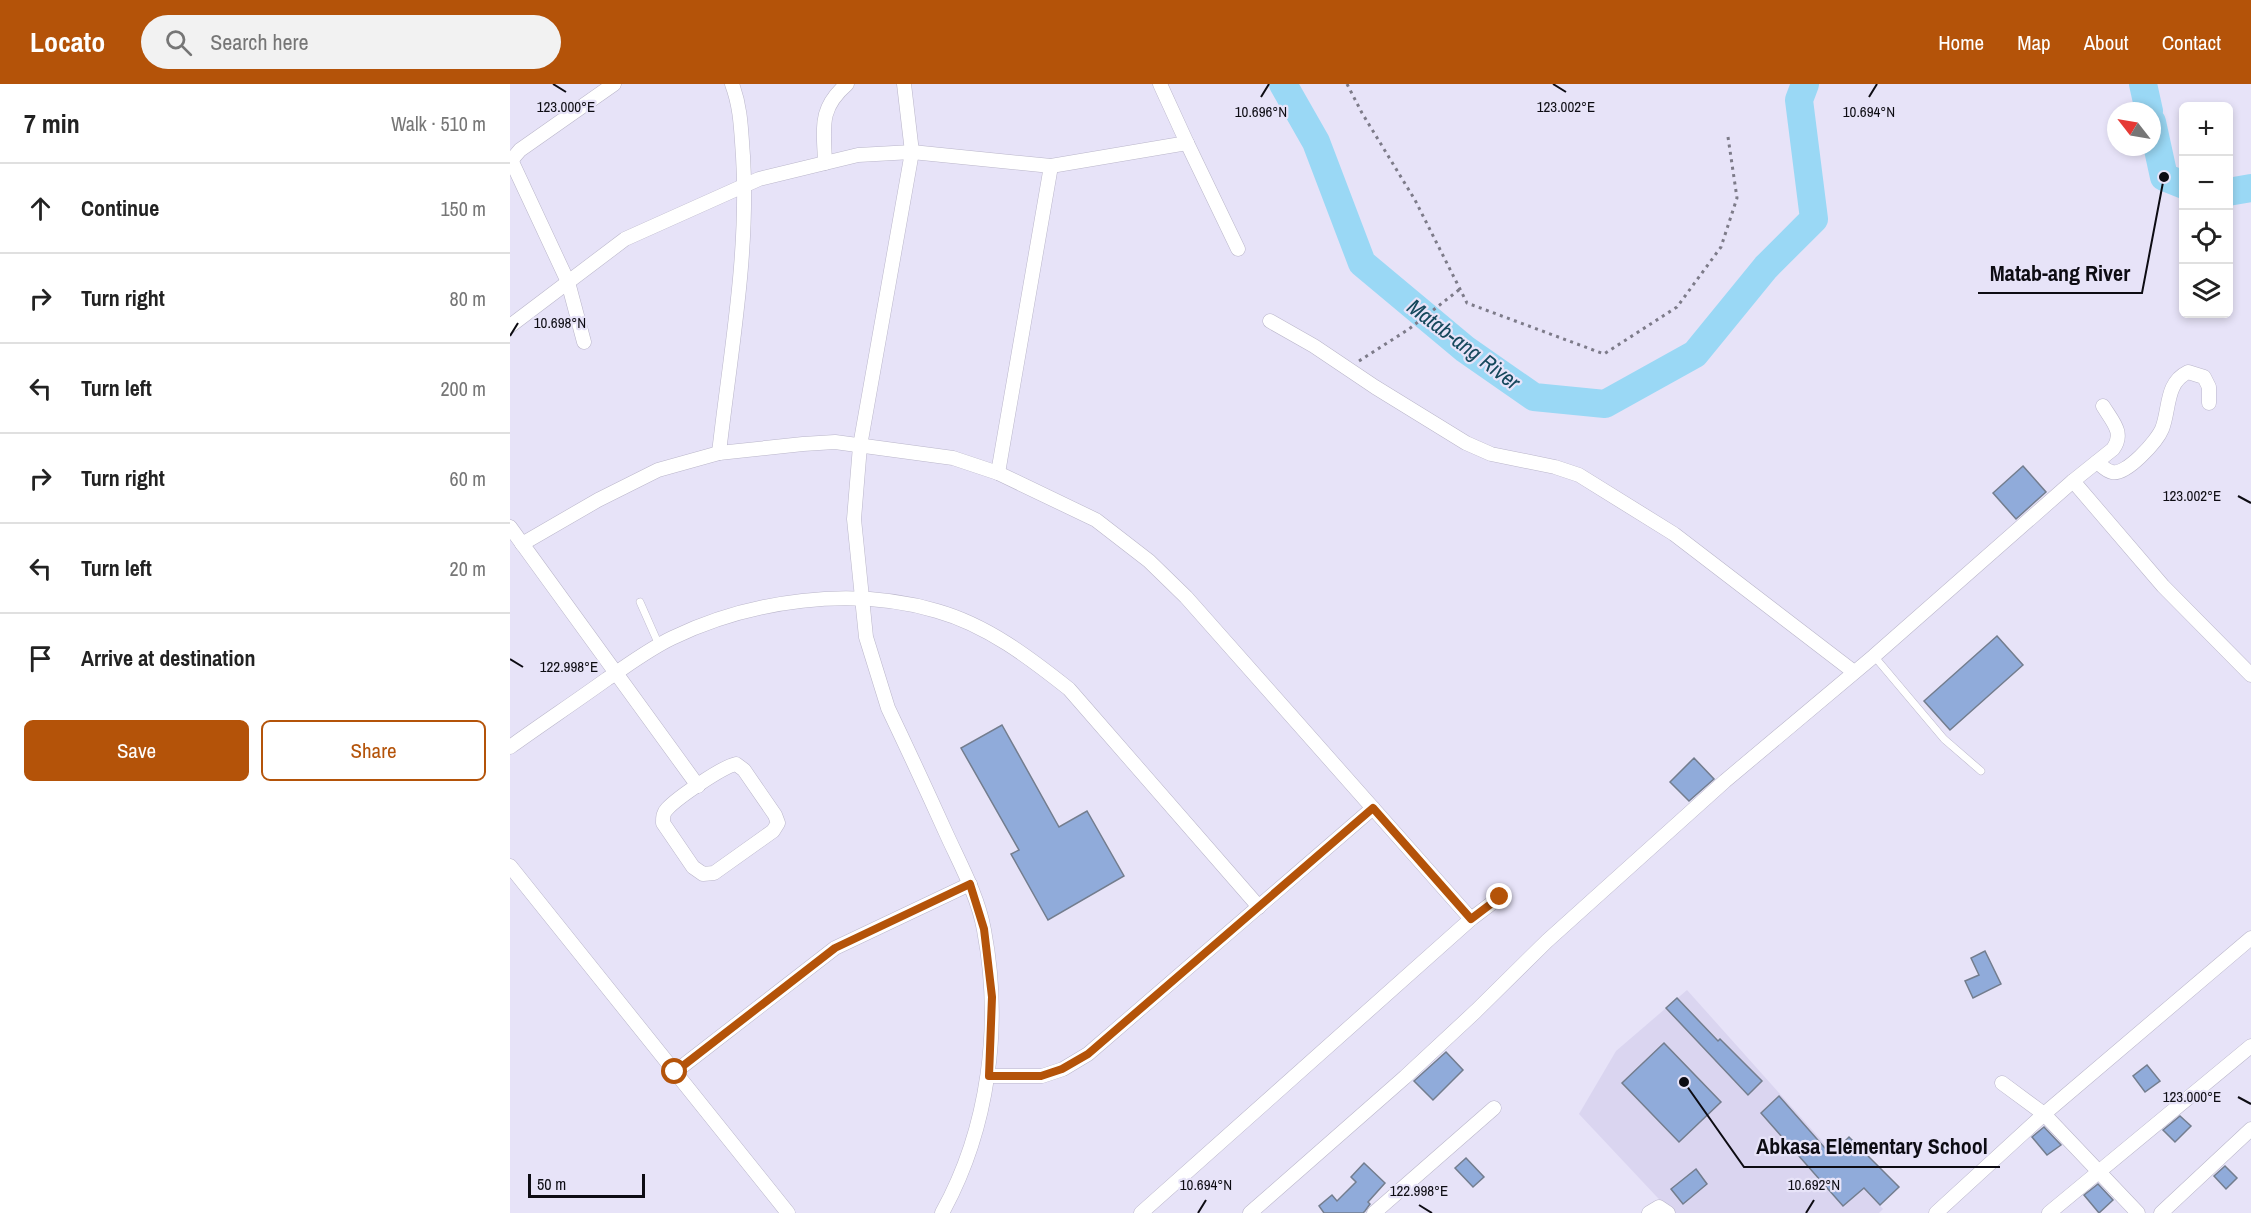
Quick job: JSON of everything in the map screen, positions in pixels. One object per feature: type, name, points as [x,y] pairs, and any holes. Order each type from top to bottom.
[{"type":"street","points":[[584,342],[568,282],[512,162],[520,150],[614,84]]},
{"type":"street","points":[[719,453],[744,237],[740,104],[732,84]]},
{"type":"street","points":[[825,163],[824,118],[833,96],[847,84]]},
{"type":"street","points":[[904,84],[912,152],[860,446],[854,519],[866,637],[888,708],[970,884],[984,929],[992,997],[989,1076],[963,1172],[942,1213]]},
{"type":"street","points":[[1160,84],[1238,249]]},
{"type":"street","points":[[510,326],[625,239],[759,179],[858,155],[912,152],[1051,166],[1187,142]]},
{"type":"street","points":[[998,473],[1051,166]]},
{"type":"street","points":[[1270,321],[1314,346],[1466,443],[1491,453],[1555,467],[1579,475],[1674,534],[1854,672]]},
{"type":"street","points":[[2097,462],[2112,472],[2119,472],[2141,456],[2157,439],[2163,426],[2168,396],[2183,375],[2188,372],[2204,377],[2209,387],[2210,403]]},
{"type":"street","points":[[1250,1213],[1266,1208],[1476,1011],[1547,941],[1725,780],[1874,656],[2097,462],[2118,442],[2119,430],[2103,406]]},
{"type":"street","points":[[522,544],[598,500],[658,470],[719,453],[835,442],[953,459],[998,473],[1096,520],[1149,561],[1186,597],[1471,919]]},
{"type":"street","points":[[2073,481],[2163,586],[2248,667]]},
{"type":"street","points":[[510,527],[698,786]]},
{"type":"street","points":[[510,747],[659,645],[726,615],[760,606],[790,602],[861,599],[893,601],[938,611],[1005,642],[1034,661],[1069,689],[1259,907]]},
{"type":"street","points":[[736,764],[744,770],[778,823],[773,831],[714,873],[703,874],[693,867],[663,823],[663,816],[668,809],[698,786],[727,766],[736,764]]},
{"type":"street","points":[[989,1076],[1041,1076],[1062,1069],[1088,1054],[1373,808]]},
{"type":"street","points":[[510,866],[788,1213]]},
{"type":"street","points":[[675,1072],[835,948],[970,884]]},
{"type":"street","points":[[1140,1213],[1471,919],[1500,897]]},
{"type":"street","points":[[1936,1213],[2044,1114],[2251,938]]},
{"type":"street","points":[[2049,1213],[2251,1046]]},
{"type":"street","points":[[2002,1083],[2044,1114],[2138,1213]]},
{"type":"street","points":[[1375,1213],[1494,1108]]},
{"type":"street","points":[[2161,1213],[2251,1129]]},
{"type":"street","points":[[1649,1213],[1659,1207],[1668,1213]]},
{"type":"lane","points":[[640,602],[659,645]]},
{"type":"lane","points":[[1874,656],[1944,739],[1981,771]]},
{"type":"path","points":[[1347,84],[1415,200],[1467,303],[1604,354],[1677,307],[1721,247],[1737,198],[1728,137]]},
{"type":"path","points":[[1347,368],[1409,329],[1460,289]]},
{"type":"shaded area","points":[[1687,990],[1883,1209],[1879,1213],[1672,1213],[1579,1114],[1616,1051]]},
{"type":"building","points":[[2023,466],[2046,492],[2016,519],[1993,493]]},
{"type":"building","points":[[1997,636],[2023,665],[1950,730],[1924,701]]},
{"type":"building","points":[[1002,725],[1059,827],[1087,811],[1124,876],[1048,920],[1011,854],[1019,850],[961,748]]},
{"type":"building","points":[[1694,758],[1714,779],[1689,801],[1670,782]]},
{"type":"building","points":[[1985,951],[2001,984],[1973,998],[1965,981],[1979,975],[1971,958]]},
{"type":"building","points":[[1677,998],[1718,1041],[1720,1039],[1762,1081],[1748,1095],[1666,1008]]},
{"type":"building","points":[[1664,1043],[1721,1102],[1679,1142],[1622,1083]]},
{"type":"building","points":[[1446,1052],[1463,1070],[1433,1100],[1414,1081]]},
{"type":"building","points":[[2147,1065],[2160,1081],[2145,1092],[2133,1076]]},
{"type":"building","points":[[1779,1096],[1831,1155],[1849,1137],[1899,1187],[1880,1205],[1864,1188],[1843,1206],[1761,1113]]},
{"type":"building","points":[[2180,1116],[2191,1126],[2175,1142],[2163,1130]]},
{"type":"building","points":[[2044,1127],[2061,1145],[2047,1155],[2032,1137]]},
{"type":"building","points":[[1466,1158],[1484,1177],[1473,1187],[1455,1168]]},
{"type":"building","points":[[1364,1163],[1385,1183],[1368,1202],[1370,1204],[1365,1211],[1363,1213],[1324,1213],[1319,1206],[1332,1195],[1337,1201],[1356,1182],[1351,1177]]},
{"type":"building","points":[[2225,1166],[2237,1178],[2226,1189],[2214,1176]]},
{"type":"building","points":[[1696,1169],[1707,1184],[1683,1204],[1671,1189]]},
{"type":"building","points":[[2098,1184],[2113,1200],[2099,1213],[2084,1195]]},
{"type":"waterway","name":"Matab-ang River","points":[[1283,84],[1316,142],[1362,263],[1465,349],[1534,397],[1605,404],[1695,354],[1766,267],[1814,219],[1799,100],[1805,84]]},
{"type":"waterway","name":"Matab-ang River","points":[[2143,84],[2147,102]]},
{"type":"waterway","name":"Matab-ang River","points":[[2159,156],[2164,177],[2179,183]]},
{"type":"waterway","name":"Matab-ang River","points":[[2233,191],[2251,188]]},
{"type":"place","name":"Matab-ang River","points":[[2164,177]]},
{"type":"place","name":"Abkasa Elementary School","points":[[1684,1082]]},
{"type":"route","points":[[675,1072],[835,948],[970,884],[984,929],[992,997],[989,1076],[1041,1076],[1062,1069],[1088,1054],[1373,808],[1471,919],[1500,897]]}]
